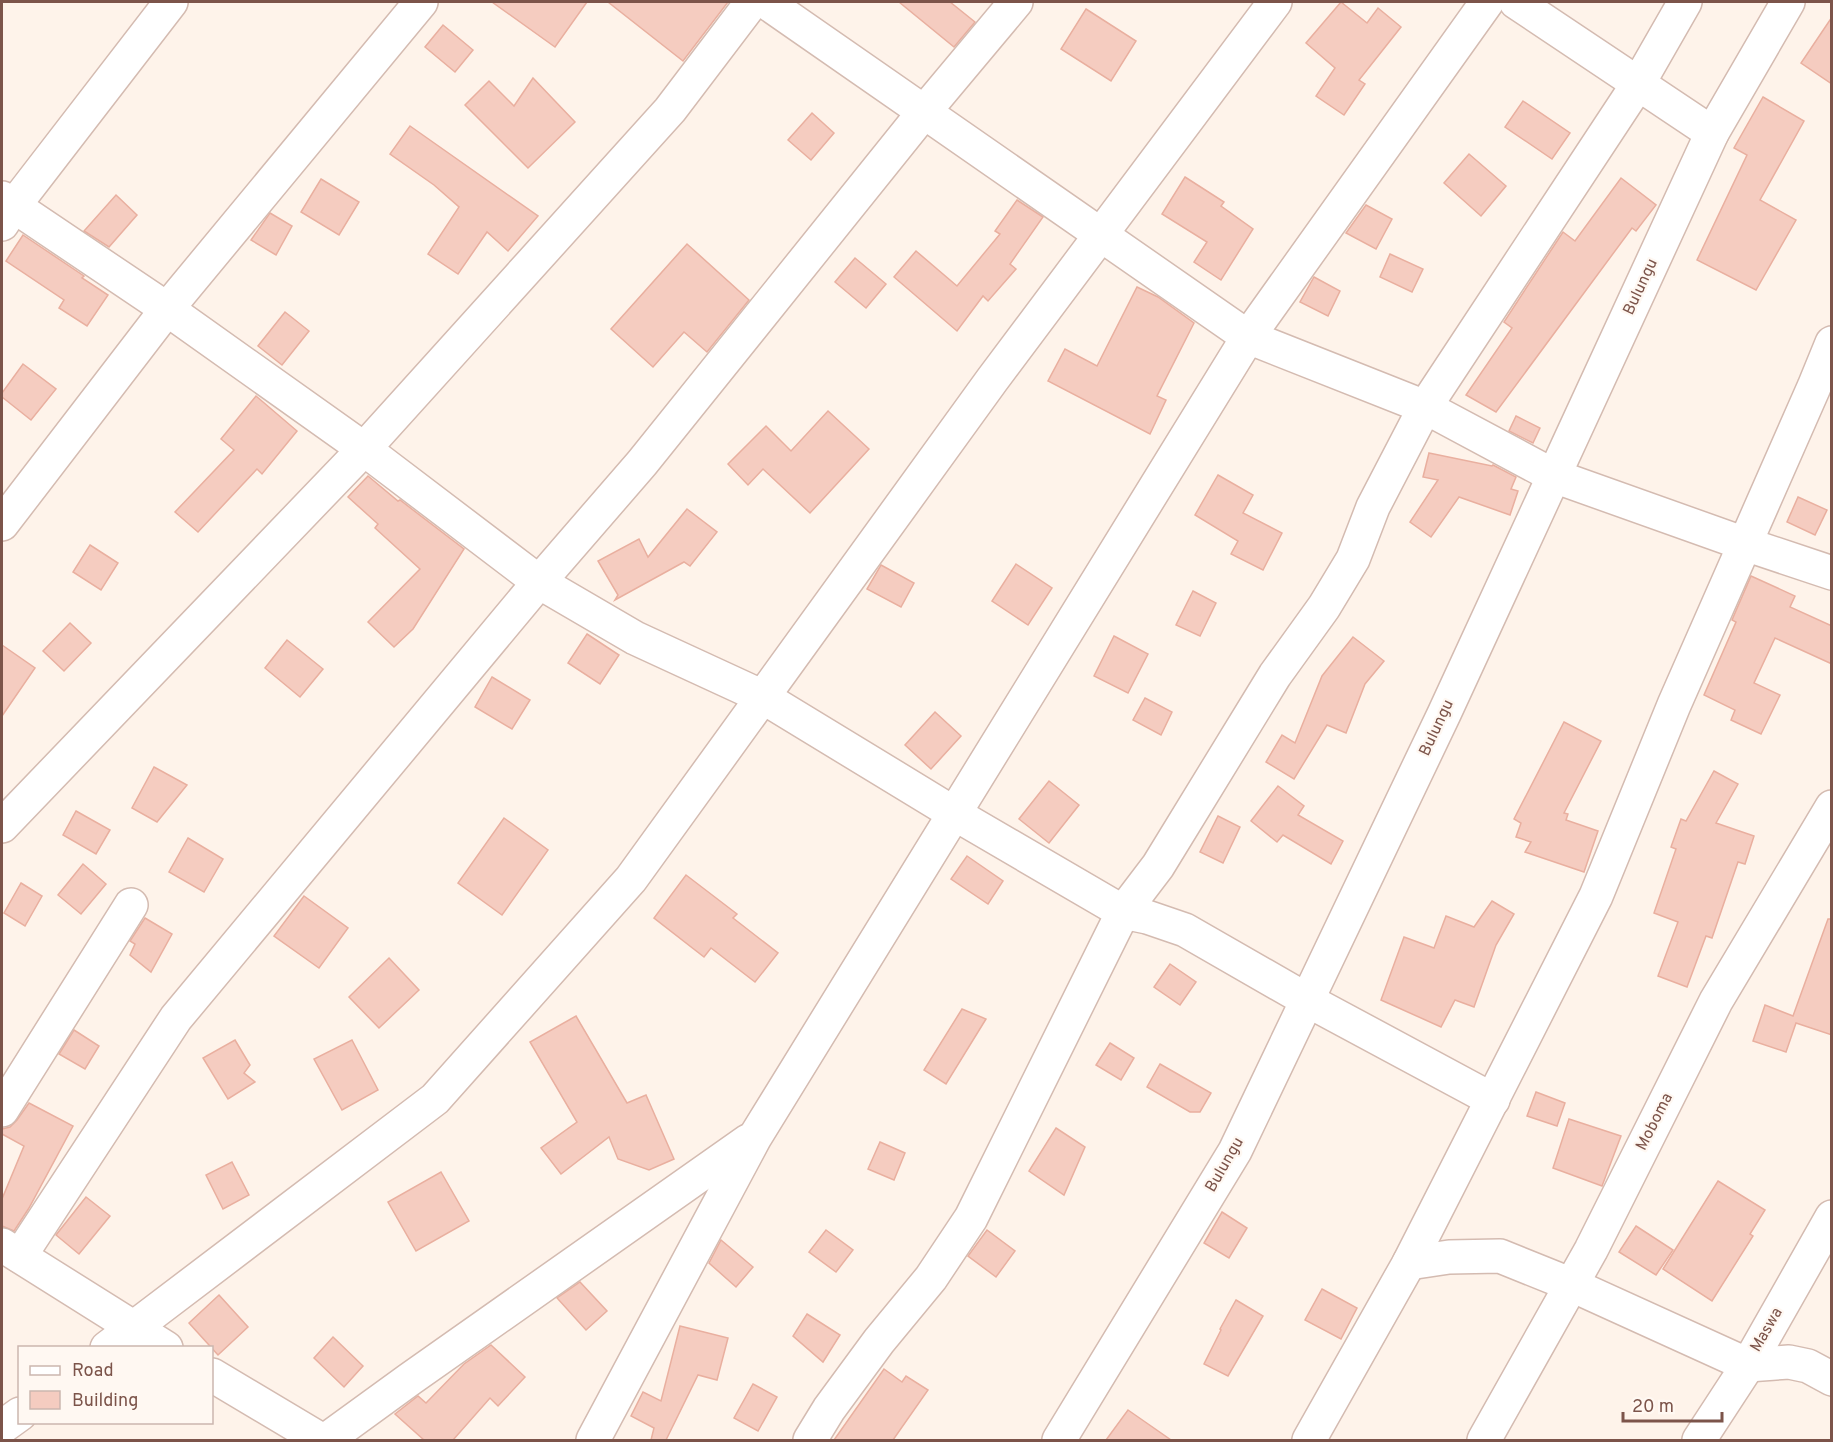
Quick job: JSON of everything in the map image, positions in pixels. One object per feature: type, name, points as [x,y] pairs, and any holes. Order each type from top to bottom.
[{"type":"street","points":[[171,2],[5,210],[167,309],[364,449],[539,582],[635,639],[763,697],[955,814],[1123,912],[1147,917],[1185,930],[1307,1000],[1492,1100]]},
{"type":"street","points":[[2,524],[167,309],[420,2]]},
{"type":"street","points":[[2,826],[364,449],[670,110],[752,2]]},
{"type":"street","points":[[766,2],[1248,338],[1425,407],[1554,476],[1832,573]]},
{"type":"street","points":[[164,1346],[11,1251],[176,1018],[539,582],[642,463],[924,112],[1016,2]]},
{"type":"street","points":[[108,1346],[435,1099],[631,879],[992,380],[1275,2]]},
{"type":"street","points":[[593,1440],[755,1137],[1248,338],[1487,2]]},
{"type":"street","points":[[1516,2],[1712,133]]},
{"type":"street","points":[[810,1440],[829,1409],[873,1350],[931,1278],[971,1218],[1123,912],[1158,866],[1275,675],[1336,588],[1353,559],[1373,507],[1425,407],[1638,84],[1685,2]]},
{"type":"street","name":"Bulungu","points":[[1059,1440],[1235,1151],[1444,714],[1712,133],[1788,2]]},
{"type":"street","points":[[1310,1440],[1409,1263],[1596,896],[1674,705],[1832,343]]},
{"type":"street","name":"Moboma","points":[[1484,1440],[1572,1285],[1716,1001],[1832,807]]},
{"type":"street","points":[[2,1110],[131,905]]},
{"type":"street","points":[[326,1440],[755,1137]]},
{"type":"street","name":"Maswa","points":[[1699,1440],[1748,1365],[1832,1217]]},
{"type":"street","points":[[1409,1263],[1449,1257],[1500,1256],[1572,1285],[1748,1365],[1789,1362],[1808,1366],[1832,1378]]},
{"type":"street","points":[[213,1376],[321,1440]]},
{"type":"street","points":[[2,1427],[18,1415]]},
{"type":"building","points":[[492,2],[587,2],[555,47]]},
{"type":"building","points":[[608,2],[728,2],[683,61]]},
{"type":"building","points":[[899,2],[950,2],[975,22],[954,47]]},
{"type":"building","points":[[1341,2],[1367,23],[1378,8],[1401,27],[1359,80],[1365,84],[1344,115],[1316,96],[1335,68],[1306,43]]},
{"type":"building","points":[[1086,9],[1136,41],[1111,81],[1061,49]]},
{"type":"building","points":[[1832,17],[1832,84],[1801,63]]},
{"type":"building","points":[[443,25],[473,50],[455,72],[425,47]]},
{"type":"building","points":[[533,78],[575,122],[528,168],[465,105],[489,81],[514,106]]},
{"type":"building","points":[[1763,97],[1804,121],[1760,200],[1796,220],[1756,290],[1697,260],[1747,155],[1734,148]]},
{"type":"building","points":[[1523,101],[1570,133],[1552,159],[1505,127]]},
{"type":"building","points":[[812,113],[834,133],[811,160],[788,140]]},
{"type":"building","points":[[410,126],[538,216],[508,251],[487,232],[458,274],[428,254],[459,207],[434,185],[390,154]]},
{"type":"building","points":[[1469,154],[1506,186],[1481,216],[1444,183]]},
{"type":"building","points":[[1185,177],[1224,202],[1221,206],[1253,229],[1221,280],[1194,262],[1207,242],[1162,214]]},
{"type":"building","points":[[1621,178],[1656,205],[1636,231],[1632,228],[1496,412],[1466,395],[1512,328],[1504,322],[1563,232],[1575,241]]},
{"type":"building","points":[[321,179],[359,202],[339,235],[301,212]]},
{"type":"building","points":[[116,195],[137,215],[109,247],[84,231]]},
{"type":"building","points":[[1017,200],[1043,217],[1010,264],[1016,269],[988,301],[983,296],[957,331],[894,277],[916,251],[957,286],[1000,234],[995,231]]},
{"type":"building","points":[[1366,205],[1392,219],[1376,249],[1346,233]]},
{"type":"building","points":[[270,213],[292,226],[276,255],[251,240]]},
{"type":"building","points":[[23,235],[108,295],[87,326],[59,308],[64,300],[6,261]]},
{"type":"building","points":[[687,244],[749,300],[707,352],[684,332],[653,367],[611,329]]},
{"type":"building","points":[[1390,254],[1423,269],[1412,292],[1380,277]]},
{"type":"building","points":[[855,258],[886,284],[866,308],[835,282]]},
{"type":"building","points":[[1314,277],[1340,291],[1328,316],[1300,302]]},
{"type":"building","points":[[1137,287],[1158,297],[1194,323],[1157,396],[1166,400],[1150,434],[1048,381],[1065,349],[1097,366]]},
{"type":"building","points":[[285,312],[309,331],[282,365],[258,346]]},
{"type":"building","points":[[23,364],[56,389],[31,420],[2,397],[2,393]]},
{"type":"building","points":[[256,396],[297,431],[262,474],[257,469],[198,532],[175,512],[234,450],[221,439]]},
{"type":"building","points":[[828,411],[869,449],[810,513],[763,469],[748,485],[728,464],[766,426],[791,451]]},
{"type":"building","points":[[1516,416],[1540,428],[1533,443],[1509,431]]},
{"type":"building","points":[[1429,453],[1493,465],[1516,477],[1511,489],[1518,491],[1510,515],[1459,497],[1431,537],[1410,522],[1438,480],[1423,477]]},
{"type":"building","points":[[1218,475],[1253,495],[1243,513],[1282,533],[1263,570],[1231,554],[1238,541],[1195,515]]},
{"type":"building","points":[[368,476],[464,549],[413,629],[394,647],[368,622],[420,569],[375,528],[378,524],[348,497]]},
{"type":"building","points":[[1798,497],[1827,510],[1815,535],[1787,522]]},
{"type":"building","points":[[687,509],[717,532],[690,566],[684,562],[615,600],[618,595],[598,561],[639,539],[648,557]]},
{"type":"building","points":[[90,545],[118,563],[101,590],[73,572]]},
{"type":"building","points":[[1016,564],[1052,588],[1028,625],[992,601]]},
{"type":"building","points":[[881,565],[914,583],[901,607],[867,589]]},
{"type":"building","points":[[1751,576],[1795,596],[1790,607],[1832,626],[1832,664],[1775,638],[1754,683],[1780,695],[1761,734],[1731,720],[1735,710],[1704,695],[1736,622],[1732,620]]},
{"type":"building","points":[[1193,591],[1216,603],[1200,636],[1176,625]]},
{"type":"building","points":[[70,623],[91,643],[64,671],[43,651]]},
{"type":"building","points":[[587,634],[619,655],[600,684],[568,663]]},
{"type":"building","points":[[1114,636],[1148,654],[1128,693],[1094,676]]},
{"type":"building","points":[[1353,637],[1384,661],[1365,684],[1346,733],[1327,725],[1294,779],[1266,762],[1282,735],[1295,743],[1322,676]]},
{"type":"building","points":[[287,640],[323,669],[300,697],[265,668]]},
{"type":"building","points":[[2,645],[35,668],[2,716]]},
{"type":"building","points":[[492,677],[530,700],[512,729],[475,707]]},
{"type":"building","points":[[1145,698],[1172,712],[1161,735],[1133,720]]},
{"type":"building","points":[[935,712],[961,736],[931,769],[905,745]]},
{"type":"building","points":[[1564,722],[1601,741],[1564,813],[1568,814],[1566,820],[1598,831],[1584,872],[1525,852],[1531,842],[1516,837],[1521,823],[1514,819]]},
{"type":"building","points":[[154,767],[187,785],[157,822],[132,808]]},
{"type":"building","points":[[1714,771],[1738,784],[1716,823],[1754,836],[1745,864],[1738,862],[1712,938],[1706,936],[1687,987],[1658,976],[1678,922],[1654,913],[1676,849],[1671,847],[1681,819],[1686,821]]},
{"type":"building","points":[[1049,781],[1079,805],[1049,843],[1019,819]]},
{"type":"building","points":[[1278,786],[1304,806],[1298,815],[1343,841],[1331,864],[1283,835],[1277,842],[1251,821]]},
{"type":"building","points":[[76,811],[110,830],[96,854],[63,835]]},
{"type":"building","points":[[1218,816],[1240,827],[1223,863],[1200,852]]},
{"type":"building","points":[[504,818],[548,850],[502,915],[458,883]]},
{"type":"building","points":[[188,838],[223,859],[204,892],[169,872]]},
{"type":"building","points":[[967,856],[1003,881],[988,904],[951,879]]},
{"type":"building","points":[[83,864],[106,884],[81,914],[58,895]]},
{"type":"building","points":[[686,875],[737,914],[733,918],[778,953],[755,982],[711,948],[704,957],[654,918]]},
{"type":"building","points":[[21,883],[42,896],[25,926],[4,913]]},
{"type":"building","points":[[304,896],[348,928],[319,968],[274,936]]},
{"type":"building","points":[[1492,901],[1514,914],[1496,945],[1474,1007],[1455,1000],[1441,1027],[1381,1000],[1404,937],[1434,948],[1446,916],[1474,927]]},
{"type":"building","points":[[145,918],[172,934],[151,972],[130,955],[135,944],[130,941]]},
{"type":"building","points":[[1828,919],[1832,919],[1832,1035],[1796,1023],[1786,1052],[1753,1041],[1765,1005],[1793,1016]]},
{"type":"building","points":[[389,958],[419,990],[379,1028],[349,997]]},
{"type":"building","points":[[1170,964],[1196,982],[1180,1005],[1154,987]]},
{"type":"building","points":[[962,1009],[986,1019],[946,1084],[924,1070]]},
{"type":"building","points":[[576,1016],[627,1103],[646,1095],[674,1159],[649,1170],[618,1159],[609,1137],[561,1174],[541,1148],[577,1122],[530,1042]]},
{"type":"building","points":[[74,1030],[99,1046],[85,1069],[59,1054]]},
{"type":"building","points":[[235,1040],[250,1065],[244,1073],[255,1082],[228,1099],[203,1058]]},
{"type":"building","points":[[352,1040],[378,1090],[342,1110],[314,1059]]},
{"type":"building","points":[[1110,1043],[1134,1058],[1121,1080],[1096,1065]]},
{"type":"building","points":[[1160,1064],[1211,1093],[1200,1112],[1190,1112],[1147,1087]]},
{"type":"building","points":[[1536,1092],[1565,1103],[1557,1126],[1527,1116]]},
{"type":"building","points":[[29,1103],[73,1126],[29,1208],[14,1231],[2,1226],[2,1199],[24,1146],[2,1134],[2,1129],[10,1127]]},
{"type":"building","points":[[1569,1119],[1621,1136],[1602,1186],[1553,1168]]},
{"type":"building","points":[[1056,1128],[1085,1147],[1064,1195],[1029,1171]]},
{"type":"building","points":[[880,1142],[905,1153],[894,1180],[868,1169]]},
{"type":"building","points":[[232,1162],[249,1195],[223,1209],[206,1175]]},
{"type":"building","points":[[441,1172],[469,1221],[416,1251],[388,1202]]},
{"type":"building","points":[[1718,1181],[1765,1210],[1750,1234],[1753,1236],[1712,1301],[1663,1269]]},
{"type":"building","points":[[86,1197],[110,1216],[79,1254],[56,1235]]},
{"type":"building","points":[[1222,1212],[1247,1228],[1229,1258],[1204,1243]]},
{"type":"building","points":[[1636,1226],[1673,1250],[1656,1275],[1619,1252]]},
{"type":"building","points":[[826,1230],[853,1250],[836,1272],[809,1252]]},
{"type":"building","points":[[987,1230],[1015,1251],[996,1277],[968,1256]]},
{"type":"building","points":[[721,1240],[753,1267],[736,1287],[709,1263]]},
{"type":"building","points":[[580,1282],[607,1311],[586,1330],[557,1298]]},
{"type":"building","points":[[1322,1289],[1357,1308],[1341,1339],[1305,1320]]},
{"type":"building","points":[[219,1295],[248,1327],[218,1355],[213,1346],[210,1346],[189,1323]]},
{"type":"building","points":[[1236,1300],[1263,1316],[1228,1376],[1204,1364]]},
{"type":"building","points":[[807,1314],[840,1335],[823,1362],[793,1336]]},
{"type":"building","points":[[680,1326],[728,1338],[717,1380],[698,1375],[666,1440],[651,1440],[654,1428],[631,1416],[643,1392],[661,1401]]},
{"type":"building","points":[[333,1337],[363,1366],[344,1387],[314,1358]]},
{"type":"building","points":[[491,1345],[525,1377],[498,1406],[490,1398],[453,1440],[424,1440],[395,1414],[418,1396],[426,1403],[464,1364]]},
{"type":"building","points":[[884,1369],[902,1382],[906,1376],[928,1390],[893,1440],[834,1440]]},
{"type":"building","points":[[753,1384],[777,1397],[758,1431],[734,1418]]},
{"type":"building","points":[[1128,1410],[1171,1440],[1106,1440]]}]
